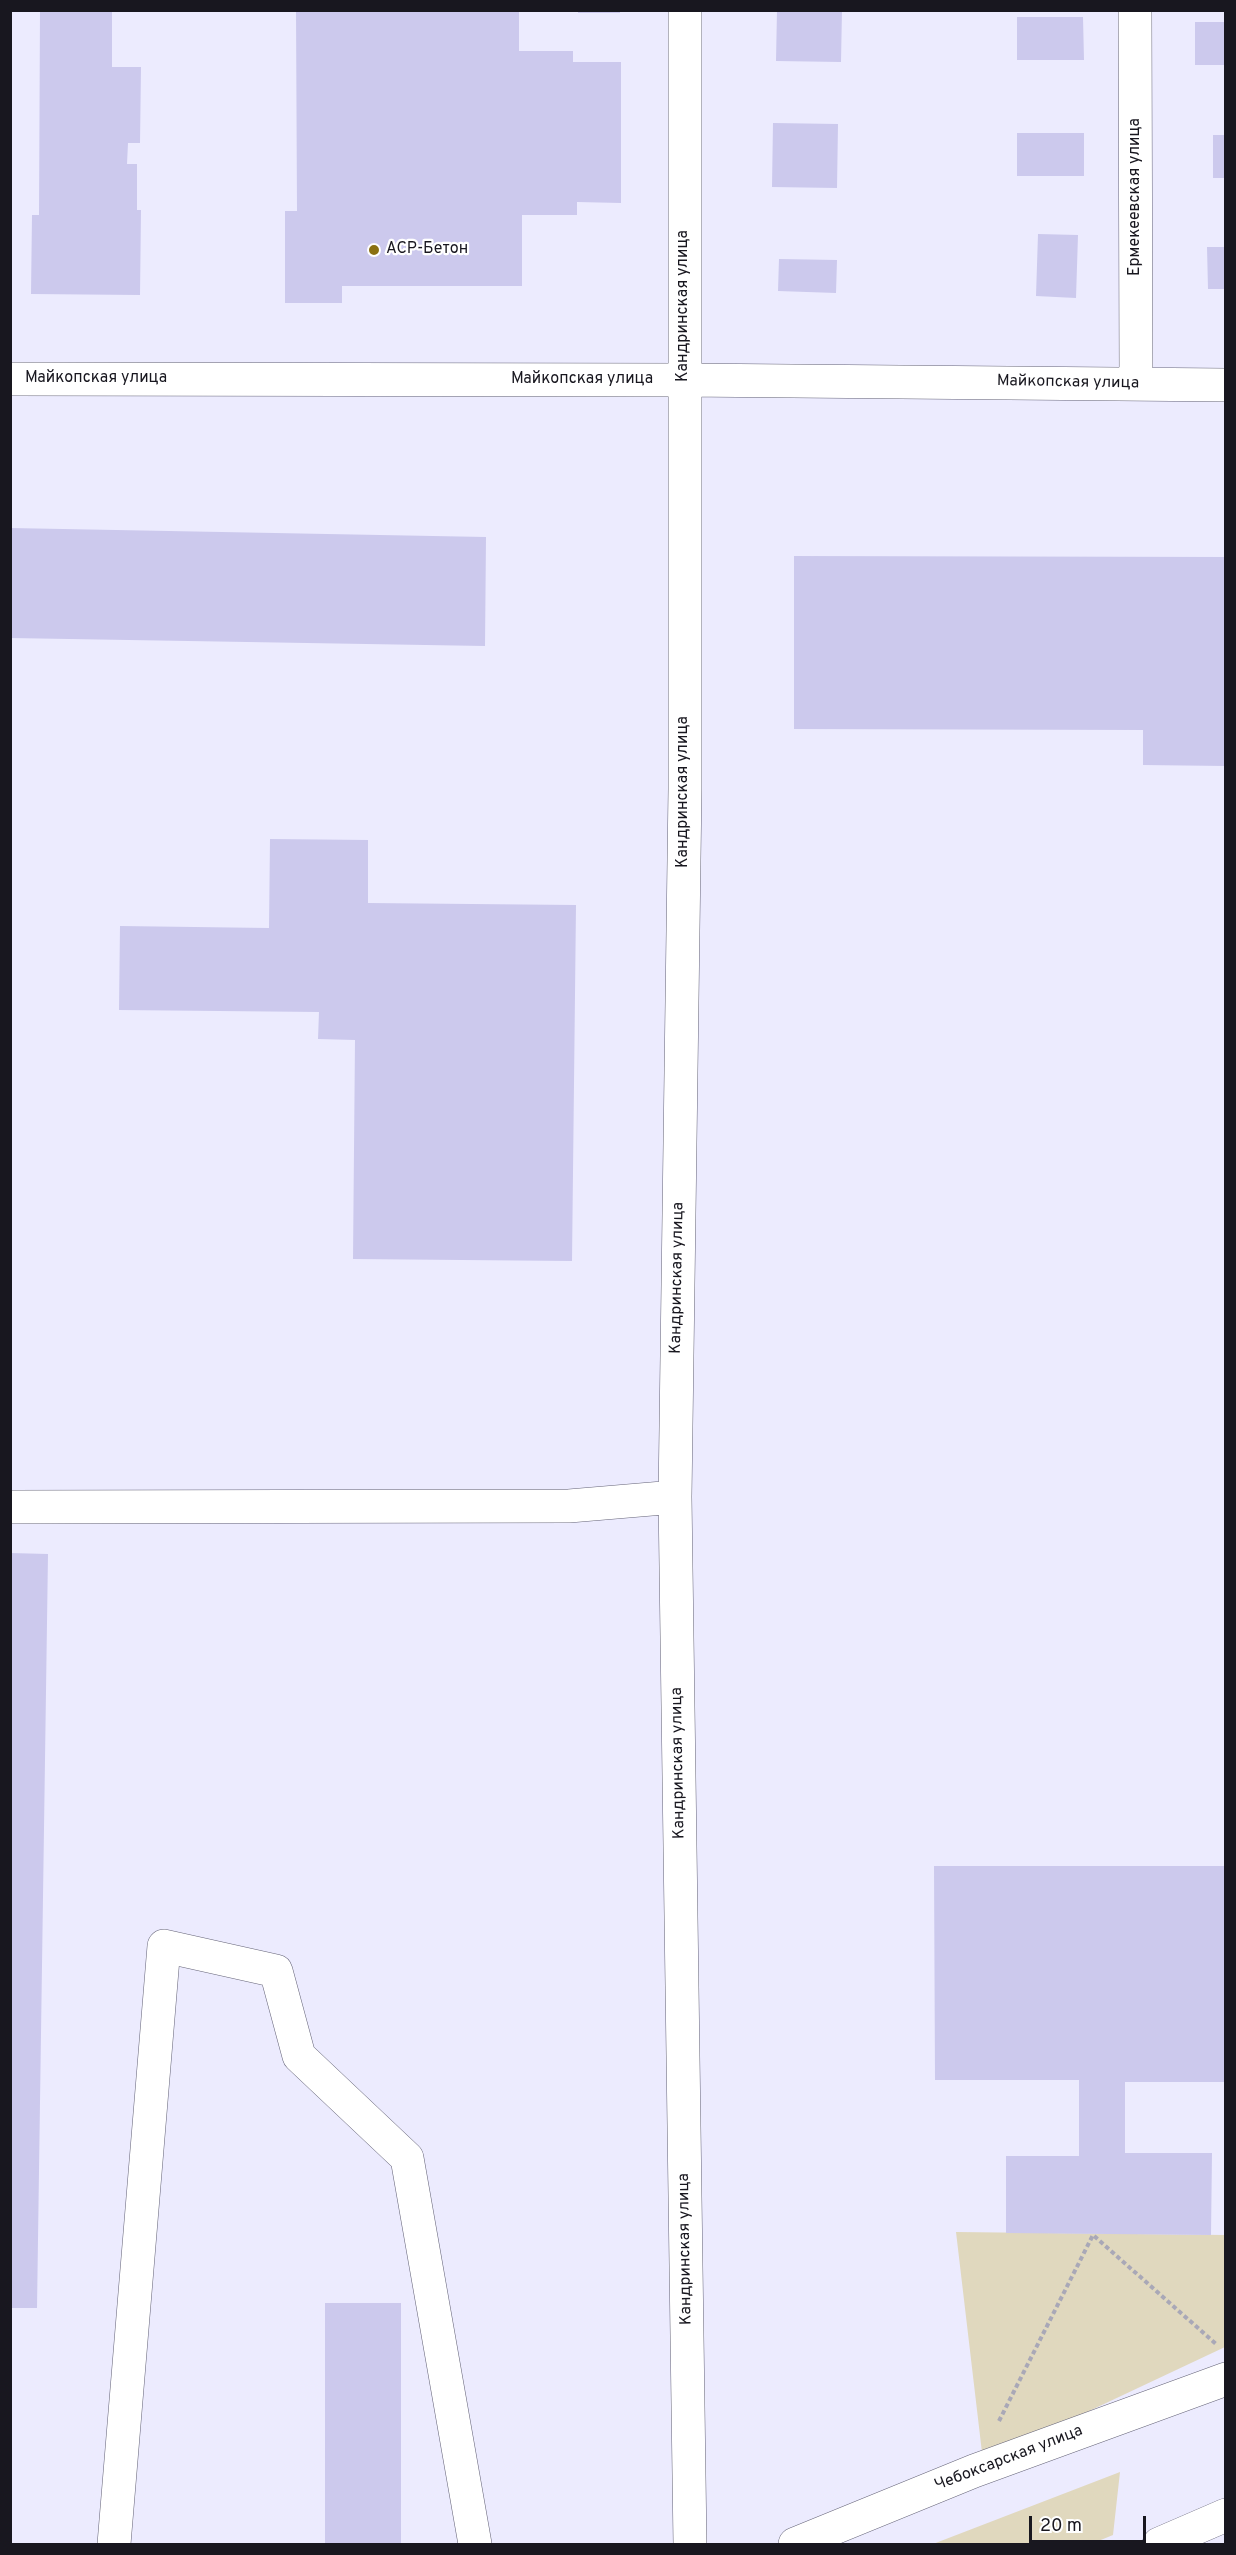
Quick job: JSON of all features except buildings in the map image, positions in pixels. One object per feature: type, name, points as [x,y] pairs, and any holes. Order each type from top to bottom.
[{"type":"street","name":"Кандринская улица","points":[[685,10],[685,789],[675,1497],[690,2544]]},
{"type":"street","name":"Ермекеевская улица","points":[[1136,10],[1136,384]]},
{"type":"street","name":"Майкопская улица","points":[[10,379],[684,380],[1226,385]]},
{"type":"street","points":[[10,1507],[569,1506],[675,1497]]},
{"type":"street","points":[[114,2544],[164,1946],[276,1971],[299,2056],[407,2158],[475,2544]]},
{"type":"street","name":"Чебоксарская улица","points":[[795,2544],[974,2471],[1226,2379]]},
{"type":"street","points":[[1159,2544],[1226,2515]]},
{"type":"path","points":[[974,2471],[1093,2235],[1217,2345]]},
{"type":"shaded area","points":[[956,2232],[1225,2235],[1225,2347],[983,2461]]},
{"type":"shaded area","points":[[1120,2472],[1113,2535],[1091,2544],[933,2544]]},
{"type":"place","name":"АСР-Бетон","points":[[374,250]]}]
